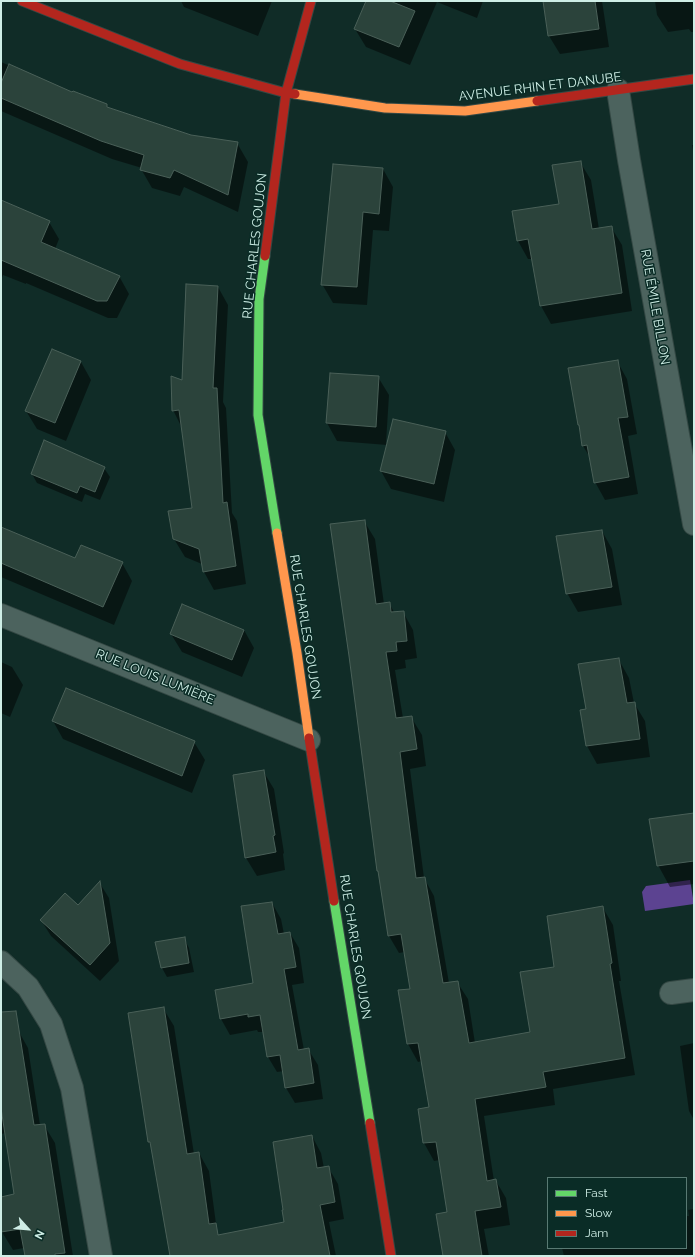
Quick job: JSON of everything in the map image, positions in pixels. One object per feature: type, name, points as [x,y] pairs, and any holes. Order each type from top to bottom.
[{"type":"street","name":"AVENUE RHIN ET DANUBE","points":[[22,1],[180,64],[286,93],[385,108],[465,111],[694,79]]},
{"type":"street","name":"RUE CHARLES GOUJON","points":[[311,1],[286,93],[259,299],[258,415],[297,653],[309,740],[391,1256]]},
{"type":"street","name":"RUE ÉMILE BILLON","points":[[618,90],[629,160],[694,524]]},
{"type":"street","name":"RUE LOUIS LUMIÈRE","points":[[1,615],[309,740]]},
{"type":"street","points":[[1,962],[28,987],[51,1024],[72,1088],[101,1256]]},
{"type":"street","points":[[670,993],[694,990]]},
{"type":"shaded area","points":[[690,880],[694,904],[645,911],[642,892],[646,886]]},
{"type":"building","points":[[366,1],[390,1],[415,11],[399,47],[354,29]]},
{"type":"building","points":[[543,1],[595,1],[599,29],[548,36]]},
{"type":"building","points":[[9,64],[72,92],[73,91],[107,104],[107,107],[191,135],[238,142],[228,195],[174,170],[170,178],[140,170],[144,155],[101,141],[1,98],[1,83]]},
{"type":"building","points":[[581,161],[592,229],[612,226],[622,293],[540,306],[528,239],[517,241],[512,211],[559,204],[552,165]]},
{"type":"building","points":[[333,164],[383,168],[379,214],[363,212],[357,287],[321,285]]},
{"type":"building","points":[[1,200],[50,221],[41,242],[120,276],[107,301],[97,301],[1,260]]},
{"type":"building","points":[[186,284],[218,286],[213,388],[217,388],[223,503],[227,502],[236,566],[203,572],[199,549],[173,539],[168,511],[192,508],[179,410],[172,411],[171,376],[182,380]]},
{"type":"building","points":[[52,349],[81,361],[55,423],[25,411]]},
{"type":"building","points":[[618,360],[628,417],[618,418],[629,477],[594,483],[587,445],[582,446],[568,368]]},
{"type":"building","points":[[330,373],[379,376],[376,427],[326,423]]},
{"type":"building","points":[[393,419],[446,431],[434,484],[380,471]]},
{"type":"building","points":[[44,440],[105,467],[95,492],[80,486],[77,493],[31,474]]},
{"type":"building","points":[[365,520],[376,604],[390,602],[391,612],[404,611],[407,641],[396,642],[397,651],[386,652],[396,718],[412,716],[417,749],[400,752],[416,878],[425,877],[443,983],[458,981],[469,1043],[530,1032],[520,972],[554,967],[547,916],[603,906],[612,963],[610,964],[625,1058],[543,1072],[546,1087],[475,1099],[487,1181],[496,1179],[501,1207],[475,1211],[482,1256],[443,1256],[436,1214],[447,1212],[436,1142],[423,1143],[418,1109],[429,1107],[418,1043],[407,1044],[398,990],[410,989],[401,934],[388,936],[377,871],[330,524]]},
{"type":"building","points":[[1,527],[75,558],[81,545],[123,562],[103,607],[1,563]]},
{"type":"building","points":[[602,530],[612,587],[566,594],[556,536]]},
{"type":"building","points":[[182,604],[244,630],[232,660],[170,634]]},
{"type":"building","points":[[619,658],[627,703],[635,702],[640,739],[586,746],[580,710],[586,709],[578,664]]},
{"type":"building","points":[[66,688],[195,741],[182,776],[52,721]]},
{"type":"building","points":[[264,770],[275,835],[273,836],[276,852],[245,858],[233,775]]},
{"type":"building","points":[[694,813],[694,861],[657,866],[649,819]]},
{"type":"building","points":[[100,881],[110,943],[90,965],[40,920],[65,893],[78,905]]},
{"type":"building","points":[[272,902],[278,934],[290,932],[296,967],[284,969],[298,1050],[309,1048],[314,1083],[285,1088],[280,1055],[267,1057],[260,1015],[248,1017],[248,1014],[220,1019],[215,990],[253,983],[241,906]]},
{"type":"building","points":[[185,937],[189,963],[161,968],[155,942]]},
{"type":"building","points":[[164,1007],[187,1154],[199,1152],[209,1224],[216,1223],[218,1235],[284,1222],[273,1142],[312,1135],[317,1168],[329,1166],[335,1202],[320,1205],[330,1256],[170,1256],[150,1142],[148,1142],[128,1013]]},
{"type":"building","points":[[16,1011],[34,1125],[45,1124],[65,1253],[55,1254],[55,1256],[25,1256],[20,1229],[1,1232],[1,1197],[14,1194],[1,1108],[1,1012]]},
{"type":"traffic: fast","points":[[265,256],[259,299],[258,415],[277,533]]},
{"type":"traffic: fast","points":[[334,901],[370,1123]]},
{"type":"traffic: slow","points":[[295,94],[385,108],[465,111],[537,101]]},
{"type":"traffic: slow","points":[[277,533],[297,653],[309,738]]},
{"type":"traffic: jam","points":[[22,1],[180,64],[286,93],[295,94]]},
{"type":"traffic: jam","points":[[265,256],[286,93],[311,1]]},
{"type":"traffic: jam","points":[[537,101],[694,79]]},
{"type":"traffic: jam","points":[[309,738],[334,901]]},
{"type":"traffic: jam","points":[[370,1123],[391,1256]]}]
